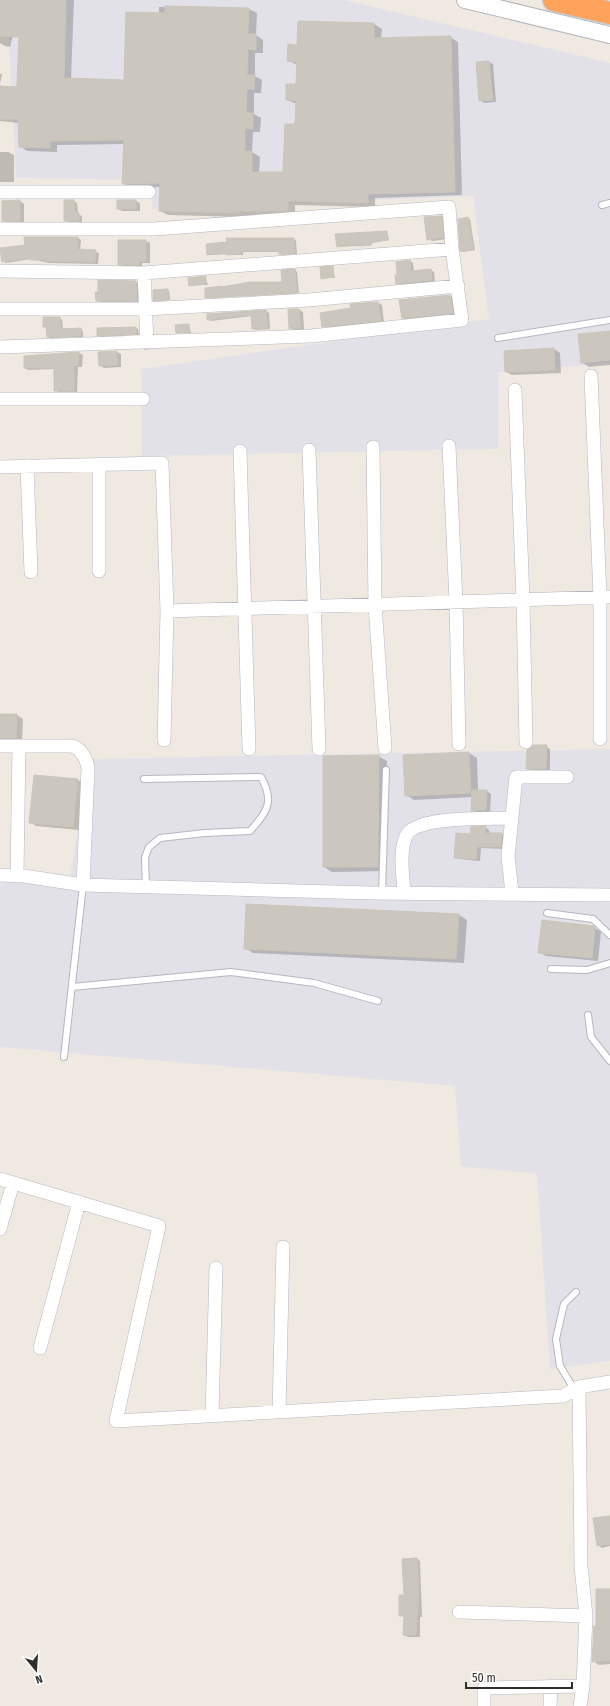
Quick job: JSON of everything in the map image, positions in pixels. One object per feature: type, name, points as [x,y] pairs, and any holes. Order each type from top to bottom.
[{"type":"highway","points":[[554,0],[610,13]]},
{"type":"street","points":[[465,0],[610,35]]},
{"type":"street","points":[[0,192],[149,192]]},
{"type":"street","points":[[0,229],[154,229],[449,207],[452,249],[462,320],[311,336],[0,347]]},
{"type":"street","points":[[0,271],[144,273],[452,249]]},
{"type":"street","points":[[144,273],[147,343]]},
{"type":"street","points":[[0,309],[145,309],[309,300],[458,286]]},
{"type":"street","points":[[591,376],[605,597],[600,738]]},
{"type":"street","points":[[515,390],[523,600],[526,742]]},
{"type":"street","points":[[0,399],[143,399]]},
{"type":"street","points":[[449,446],[456,602],[458,744]]},
{"type":"street","points":[[373,447],[375,605],[385,748]]},
{"type":"street","points":[[309,450],[313,607],[319,749]]},
{"type":"street","points":[[240,451],[249,749]]},
{"type":"street","points":[[0,467],[162,463],[167,611],[164,740]]},
{"type":"street","points":[[99,465],[99,571]]},
{"type":"street","points":[[26,466],[31,572]]},
{"type":"street","points":[[167,611],[605,597]]},
{"type":"street","points":[[0,746],[72,746],[78,748],[87,761],[88,801],[84,885]]},
{"type":"street","points":[[16,875],[19,746]]},
{"type":"street","points":[[512,894],[508,856],[516,777],[567,776]]},
{"type":"street","points":[[404,893],[403,849],[407,834],[418,825],[442,820],[512,818]]},
{"type":"street","points":[[0,874],[84,885],[382,893],[610,895]]},
{"type":"street","points":[[0,1179],[159,1226],[116,1421],[562,1396],[576,1388],[610,1382]]},
{"type":"street","points":[[0,1229],[13,1183]]},
{"type":"street","points":[[40,1348],[79,1202]]},
{"type":"street","points":[[279,1412],[283,1247]]},
{"type":"street","points":[[212,1416],[216,1268]]},
{"type":"street","points":[[576,1388],[581,1566],[586,1616],[583,1686],[580,1706]]},
{"type":"street","points":[[459,1612],[586,1616]]},
{"type":"street","points":[[550,1686],[550,1706]]},
{"type":"street","points":[[484,1706],[484,1688],[583,1686]]},
{"type":"lane","points":[[602,205],[610,204]]},
{"type":"lane","points":[[498,338],[610,320]]},
{"type":"lane","points":[[382,893],[386,770]]},
{"type":"lane","points":[[144,780],[261,777],[268,790],[266,813],[250,831],[205,833],[160,838],[149,847],[145,857],[146,887]]},
{"type":"lane","points":[[64,1057],[84,885]]},
{"type":"lane","points":[[547,913],[593,919],[610,935]]},
{"type":"lane","points":[[551,969],[587,970],[610,963]]},
{"type":"lane","points":[[72,987],[231,972],[314,983],[378,1001]]},
{"type":"lane","points":[[588,1015],[591,1037],[610,1061]]},
{"type":"lane","points":[[576,1292],[564,1304],[556,1339],[560,1366],[576,1388]]},
{"type":"shaded area","points":[[7,0],[344,0],[610,63],[610,363],[499,372],[498,449],[142,456],[141,369],[489,319],[473,196],[152,209],[153,180],[16,178]]},
{"type":"shaded area","points":[[610,749],[610,1361],[550,1369],[537,1174],[461,1166],[455,1086],[0,1047],[0,881],[69,882],[90,759]]},
{"type":"building","points":[[0,0],[66,0],[64,78],[124,80],[126,12],[165,13],[165,6],[249,8],[248,34],[256,34],[256,50],[248,49],[247,75],[255,75],[254,89],[247,89],[246,113],[253,113],[253,129],[245,128],[245,151],[252,151],[252,172],[283,172],[285,124],[295,124],[296,101],[286,100],[286,84],[296,84],[297,62],[287,61],[288,44],[297,45],[298,21],[374,23],[374,38],[451,36],[455,192],[368,194],[368,203],[288,201],[288,211],[239,211],[239,213],[159,211],[160,183],[122,184],[124,140],[50,141],[50,148],[19,147],[18,119],[0,119],[0,86],[17,87],[19,37],[0,36]]},
{"type":"building","points":[[489,61],[493,100],[479,101],[476,62]]},
{"type":"building","points":[[20,200],[20,221],[2,221],[2,201]]},
{"type":"building","points":[[64,200],[74,200],[75,213],[79,213],[79,221],[64,221]]},
{"type":"building","points":[[117,200],[136,200],[136,209],[117,209]]},
{"type":"building","points":[[442,216],[443,237],[427,240],[424,217]]},
{"type":"building","points":[[468,217],[474,250],[460,251],[458,219]]},
{"type":"building","points":[[387,231],[388,240],[371,242],[371,245],[359,246],[359,244],[337,247],[335,234]]},
{"type":"building","points":[[24,237],[78,237],[77,249],[96,250],[95,262],[45,261],[30,260],[30,258],[2,262],[0,248],[25,245]]},
{"type":"building","points":[[226,238],[294,238],[295,253],[279,254],[278,251],[241,251],[241,254],[226,255],[226,253],[207,255],[206,244],[227,242]]},
{"type":"building","points":[[118,240],[146,240],[146,261],[139,261],[139,265],[118,265]]},
{"type":"building","points":[[410,260],[411,271],[431,269],[432,280],[396,284],[396,262]]},
{"type":"building","points":[[333,266],[334,277],[321,279],[320,267]]},
{"type":"building","points":[[295,269],[297,293],[205,298],[205,288],[222,287],[250,282],[282,282],[281,270]]},
{"type":"building","points":[[206,276],[206,284],[189,286],[188,278]]},
{"type":"building","points":[[98,280],[136,281],[137,301],[96,301],[95,292],[98,292]]},
{"type":"building","points":[[168,289],[168,300],[153,301],[153,290]]},
{"type":"building","points":[[450,295],[453,313],[402,318],[399,300]]},
{"type":"building","points":[[378,302],[381,321],[322,327],[320,313],[351,308],[350,304]]},
{"type":"building","points":[[288,309],[299,309],[301,328],[289,329]]},
{"type":"building","points":[[266,310],[268,328],[252,329],[251,315],[207,320],[207,314]]},
{"type":"building","points":[[43,317],[60,317],[61,329],[81,328],[81,336],[47,337],[46,327],[43,327]]},
{"type":"building","points":[[189,324],[189,332],[176,333],[175,325]]},
{"type":"building","points":[[136,327],[136,334],[97,336],[97,328]]},
{"type":"building","points":[[610,331],[610,360],[581,363],[578,334]]},
{"type":"building","points":[[554,348],[555,370],[505,372],[504,351]]},
{"type":"building","points":[[117,351],[117,365],[99,366],[98,352]]},
{"type":"building","points":[[79,352],[78,366],[74,365],[74,391],[54,391],[54,368],[24,368],[24,356]]},
{"type":"building","points":[[0,714],[17,714],[16,738],[0,738]]},
{"type":"building","points":[[533,745],[547,745],[546,769],[526,769],[527,750]]},
{"type":"building","points":[[469,752],[471,793],[405,796],[403,755]]},
{"type":"building","points":[[379,755],[378,867],[323,867],[323,756]]},
{"type":"building","points":[[34,775],[78,779],[73,827],[29,823]]},
{"type":"building","points":[[472,790],[487,790],[486,810],[471,811]]},
{"type":"building","points":[[486,826],[485,833],[502,833],[501,847],[477,847],[476,859],[454,858],[456,833],[470,834],[471,827]]},
{"type":"building","points":[[246,904],[459,914],[456,959],[244,949]]},
{"type":"building","points":[[542,920],[595,927],[592,958],[538,953]]},
{"type":"building","points":[[610,1516],[610,1544],[597,1546],[593,1518]]},
{"type":"building","points":[[417,1558],[419,1590],[416,1635],[403,1635],[404,1616],[399,1616],[399,1595],[404,1595],[402,1559]]},
{"type":"building","points":[[596,1589],[610,1589],[610,1660],[592,1662],[594,1626],[596,1626]]}]
